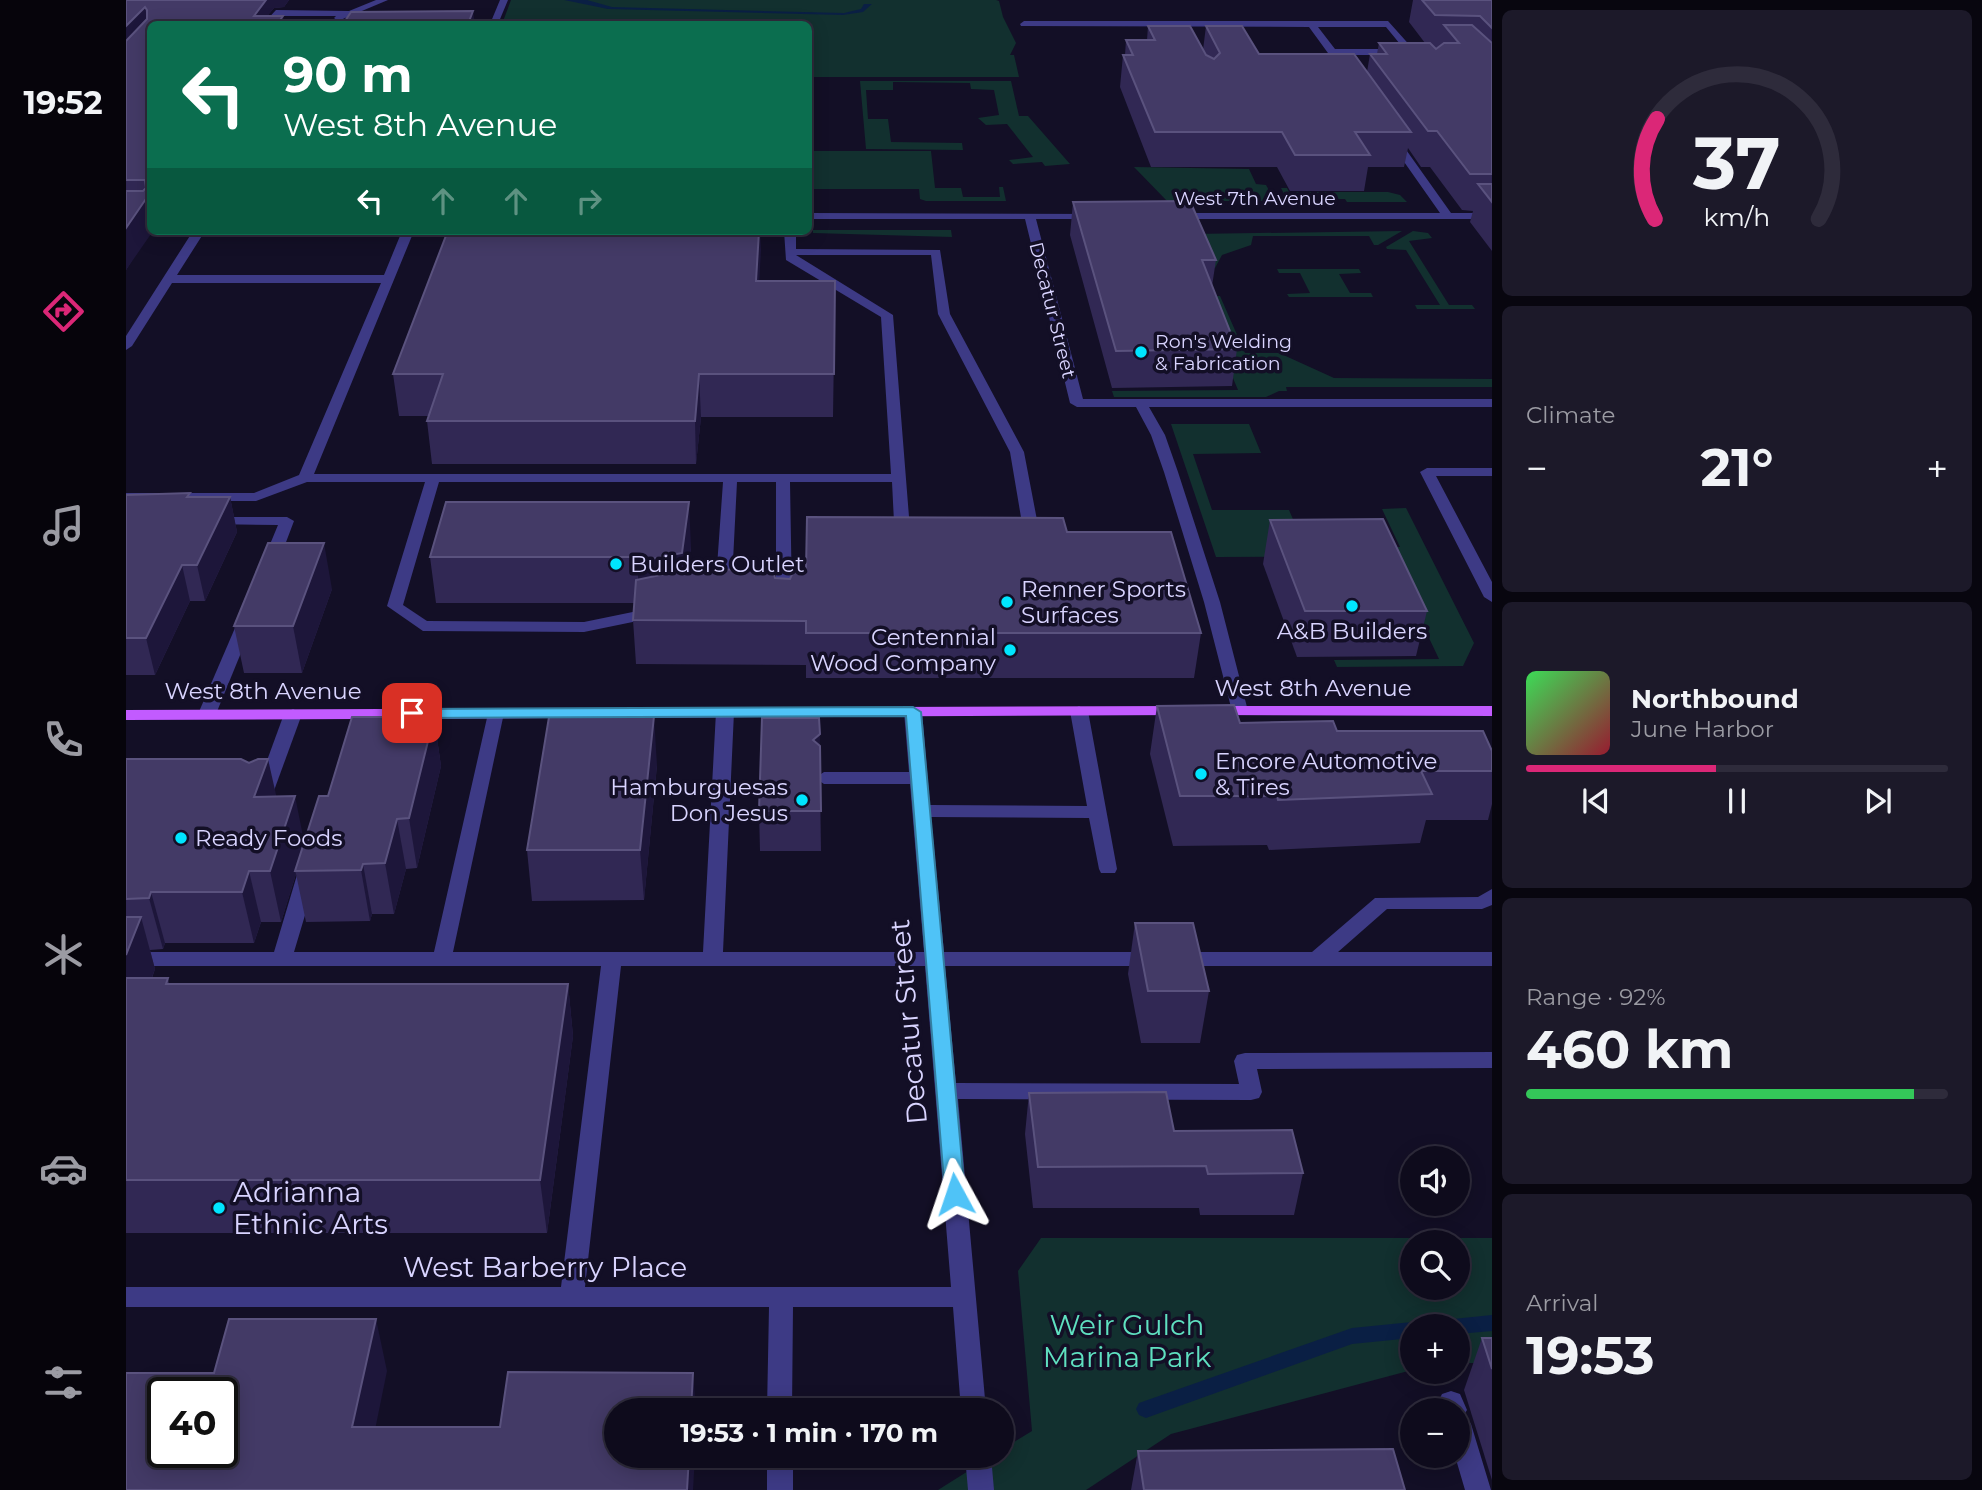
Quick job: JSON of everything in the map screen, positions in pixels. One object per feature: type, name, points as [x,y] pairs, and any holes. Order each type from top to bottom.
[{"type":"main road","name":"West 8th Avenue","points":[[126,715],[1492,710]]},
{"type":"street","points":[[495,21],[504,0]]},
{"type":"street","points":[[335,21],[380,1]]},
{"type":"street","points":[[269,21],[275,13],[348,13]]},
{"type":"street","points":[[1024,24],[1388,24],[1424,68]]},
{"type":"street","points":[[1177,24],[1182,35]]},
{"type":"street","points":[[1312,24],[1354,84]]},
{"type":"street","points":[[1331,52],[1422,52]]},
{"type":"street","points":[[1385,128],[1448,216]]},
{"type":"street","points":[[812,216],[1106,216]]},
{"type":"street","name":"Decatur Street","points":[[1030,216],[1077,403],[1140,403]]},
{"type":"street","name":"West 7th Avenue","points":[[1158,216],[1492,216]]},
{"type":"street","points":[[126,346],[196,235]]},
{"type":"street","points":[[305,478],[406,235]]},
{"type":"street","points":[[790,235],[790,258],[887,315],[904,554]]},
{"type":"street","points":[[790,252],[936,252],[944,314],[1017,452],[1035,553]]},
{"type":"street","points":[[169,279],[388,279]]},
{"type":"street","points":[[1239,711],[1212,602],[1171,472],[1158,435],[1140,403],[1492,403]]},
{"type":"street","points":[[1492,472],[1427,472],[1492,598]]},
{"type":"street","points":[[126,497],[256,497],[305,478],[899,478]]},
{"type":"street","points":[[433,478],[395,606],[423,626],[584,627],[675,608]]},
{"type":"street","points":[[707,600],[716,597],[724,582],[730,478]]},
{"type":"street","points":[[783,478],[785,617]]},
{"type":"street","points":[[193,521],[287,521],[261,585]]},
{"type":"street","points":[[207,714],[250,610]]},
{"type":"street","points":[[1079,711],[1108,869]]},
{"type":"street","points":[[713,959],[725,712]]},
{"type":"street","name":"Decatur Street","points":[[913,712],[973,1398]]},
{"type":"street","points":[[350,736],[357,713]]},
{"type":"street","points":[[442,959],[495,713]]},
{"type":"street","points":[[261,804],[293,714]]},
{"type":"street","points":[[824,778],[919,778]]},
{"type":"street","points":[[922,811],[1098,812]]},
{"type":"street","points":[[282,959],[314,853]]},
{"type":"street","points":[[1317,959],[1382,903],[1482,903],[1492,895]]},
{"type":"street","points":[[126,959],[1492,959]]},
{"type":"street","points":[[572,1297],[612,959]]},
{"type":"street","points":[[946,1091],[1251,1092],[1245,1061],[1492,1060]]},
{"type":"street","name":"West Barberry Place","points":[[126,1297],[964,1297]]},
{"type":"street","points":[[780,1297],[780,1398]]},
{"type":"street","points":[[1470,1464],[1478,1490]]},
{"type":"street","points":[[780,1468],[780,1490]]},
{"type":"street","points":[[979,1468],[981,1490]]},
{"type":"green space","points":[[511,0],[996,0],[999,1],[1003,17],[1016,43],[1010,55],[1014,55],[1019,77],[812,77],[812,21],[503,21]]},
{"type":"green space","points":[[860,81],[1011,81],[1019,116],[1028,116],[1070,164],[1013,164],[1009,160],[1033,157],[1007,124],[986,125],[978,118],[999,115],[994,90],[971,89],[970,83],[893,82],[893,90],[866,90],[868,119],[888,119],[891,142],[962,143],[963,150],[866,149]]},
{"type":"green space","points":[[812,151],[931,151],[935,188],[961,188],[963,197],[1000,197],[999,187],[1003,187],[1006,201],[926,201],[920,199],[919,189],[812,189]]},
{"type":"green space","points":[[1134,167],[1249,169],[1256,184],[1266,185],[1275,201],[1167,201]]},
{"type":"green space","points":[[1281,188],[1287,188],[1289,192],[1388,192],[1400,195],[1407,202],[1347,202],[1345,199],[1328,199],[1329,202],[1288,202]]},
{"type":"green space","points":[[813,230],[951,230],[952,237],[813,233]]},
{"type":"green space","points":[[1402,231],[1378,245],[1374,245],[1369,236],[1253,236],[1251,245],[1222,255],[1215,268],[1207,268],[1193,234]]},
{"type":"green space","points":[[1413,231],[1428,233],[1432,238],[1409,241],[1449,305],[1472,305],[1475,309],[1417,309],[1415,305],[1440,305],[1406,250],[1386,247]]},
{"type":"green space","points":[[1277,269],[1359,269],[1361,273],[1339,274],[1350,293],[1371,293],[1373,297],[1289,297],[1287,294],[1310,293],[1300,273],[1279,273]]},
{"type":"green space","points":[[1220,296],[1245,353],[1279,353],[1334,378],[1492,379],[1492,387],[1286,387],[1287,391],[1279,391],[1266,397],[1114,397],[1112,391],[1238,390],[1219,345],[1171,297]]},
{"type":"green space","points":[[1171,424],[1249,424],[1261,453],[1193,454],[1212,510],[1289,510],[1305,547],[1400,547],[1382,509],[1406,508],[1474,643],[1463,666],[1337,667],[1334,660],[1439,659],[1390,556],[1216,557]]},
{"type":"green space","name":"Weir Gulch Marina Park","points":[[1041,1238],[1400,1238],[1400,1300],[1470,1300],[1470,1238],[1492,1238],[1492,1363],[1470,1363],[1470,1314],[1400,1314],[1400,1373],[1171,1434],[1086,1490],[938,1490],[973,1468],[1014,1468],[1014,1442],[1032,1431],[1018,1271]]},
{"type":"water","points":[[564,0],[587,0],[612,7],[844,13],[861,9],[864,4],[872,4],[863,12],[843,15],[608,9]]},
{"type":"building","points":[[126,0],[266,0],[254,16],[283,16],[279,21],[147,21],[147,197],[126,228],[126,191],[143,191],[146,188],[145,180],[126,180],[126,41],[147,19],[145,7],[126,26]]},
{"type":"building","points":[[1422,0],[1492,0],[1492,28],[1480,16],[1435,15]]},
{"type":"building","points":[[473,11],[469,21],[345,21],[351,12]]},
{"type":"building","points":[[1444,25],[1472,25],[1492,43],[1492,174],[1470,174],[1437,131],[1428,131],[1370,54],[1387,54],[1379,43],[1430,43],[1436,49],[1444,43],[1459,43]]},
{"type":"building","points":[[1148,26],[1190,26],[1206,55],[1214,59],[1220,53],[1206,26],[1242,26],[1259,54],[1354,54],[1411,132],[1355,132],[1370,155],[1295,155],[1282,132],[1155,132],[1123,55],[1133,55],[1126,40],[1155,40]]},
{"type":"building","points":[[1478,184],[1492,184],[1492,202]]},
{"type":"building","points":[[1190,201],[1216,260],[1202,260],[1237,349],[1116,351],[1073,202]]},
{"type":"building","points":[[446,235],[759,235],[756,281],[835,281],[834,374],[699,374],[695,421],[427,421],[443,374],[393,374]]},
{"type":"building","points":[[190,493],[187,497],[230,497],[197,565],[182,565],[146,638],[126,638],[126,495]]},
{"type":"building","points":[[446,502],[689,502],[682,553],[637,562],[638,557],[430,557]]},
{"type":"building","points":[[807,517],[1063,518],[1067,532],[1171,532],[1201,633],[806,633],[806,621],[633,620],[636,580],[689,569],[773,570],[775,578],[790,579],[794,570],[806,570]]},
{"type":"building","points":[[1383,519],[1427,611],[1305,611],[1270,520]]},
{"type":"building","points":[[268,543],[324,543],[293,626],[234,626]]},
{"type":"building","points":[[1234,705],[1240,723],[1333,721],[1337,731],[1483,731],[1492,751],[1492,771],[1421,771],[1432,794],[1278,800],[1277,796],[1180,796],[1157,706]]},
{"type":"building","points":[[654,716],[640,850],[527,850],[549,717]]},
{"type":"building","points":[[352,717],[434,717],[409,818],[397,819],[385,863],[363,864],[361,870],[295,871],[319,796],[328,796]]},
{"type":"building","points":[[762,718],[819,718],[820,734],[813,740],[820,746],[821,811],[759,811]]},
{"type":"building","points":[[126,759],[241,759],[249,763],[268,759],[254,797],[295,796],[270,871],[249,871],[242,892],[151,892],[149,898],[126,899]]},
{"type":"building","points":[[126,917],[141,917],[126,955]]},
{"type":"building","points":[[1135,923],[1193,923],[1209,991],[1148,991]]},
{"type":"building","points":[[126,978],[168,978],[166,984],[568,984],[540,1180],[126,1180]]},
{"type":"building","points":[[1166,1092],[1174,1131],[1292,1130],[1303,1173],[1208,1174],[1206,1166],[1038,1167],[1029,1093]]},
{"type":"building","points":[[229,1319],[376,1319],[352,1427],[500,1427],[508,1372],[693,1373],[692,1398],[604,1398],[604,1468],[688,1468],[687,1490],[126,1490],[126,1373],[214,1373]]},
{"type":"building","points":[[1482,1338],[1492,1338],[1492,1369]]},
{"type":"building","points":[[1393,1449],[1405,1490],[1144,1490],[1138,1451]]},
{"type":"waterway","points":[[1470,1325],[1492,1323]]},
{"type":"waterway","points":[[1146,1409],[1352,1336],[1400,1331]]},
{"type":"place","name":"Ron's Welding & Fabrication","points":[[1141,352]]},
{"type":"place","name":"Builders Outlet","points":[[616,564]]},
{"type":"place","name":"Renner Sports Surfaces","points":[[1007,602]]},
{"type":"place","name":"A&B Builders","points":[[1352,606]]},
{"type":"place","name":"Centennial Wood Company","points":[[1010,650]]},
{"type":"place","name":"Encore Automotive & Tires","points":[[1201,774]]},
{"type":"place","name":"Hamburguesas Don Jesus","points":[[802,800]]},
{"type":"place","name":"Ready Foods","points":[[181,838]]},
{"type":"place","name":"Adrianna Ethnic Arts","points":[[219,1208]]},
{"type":"route","points":[[412,713],[913,712],[955,1194]]}]
